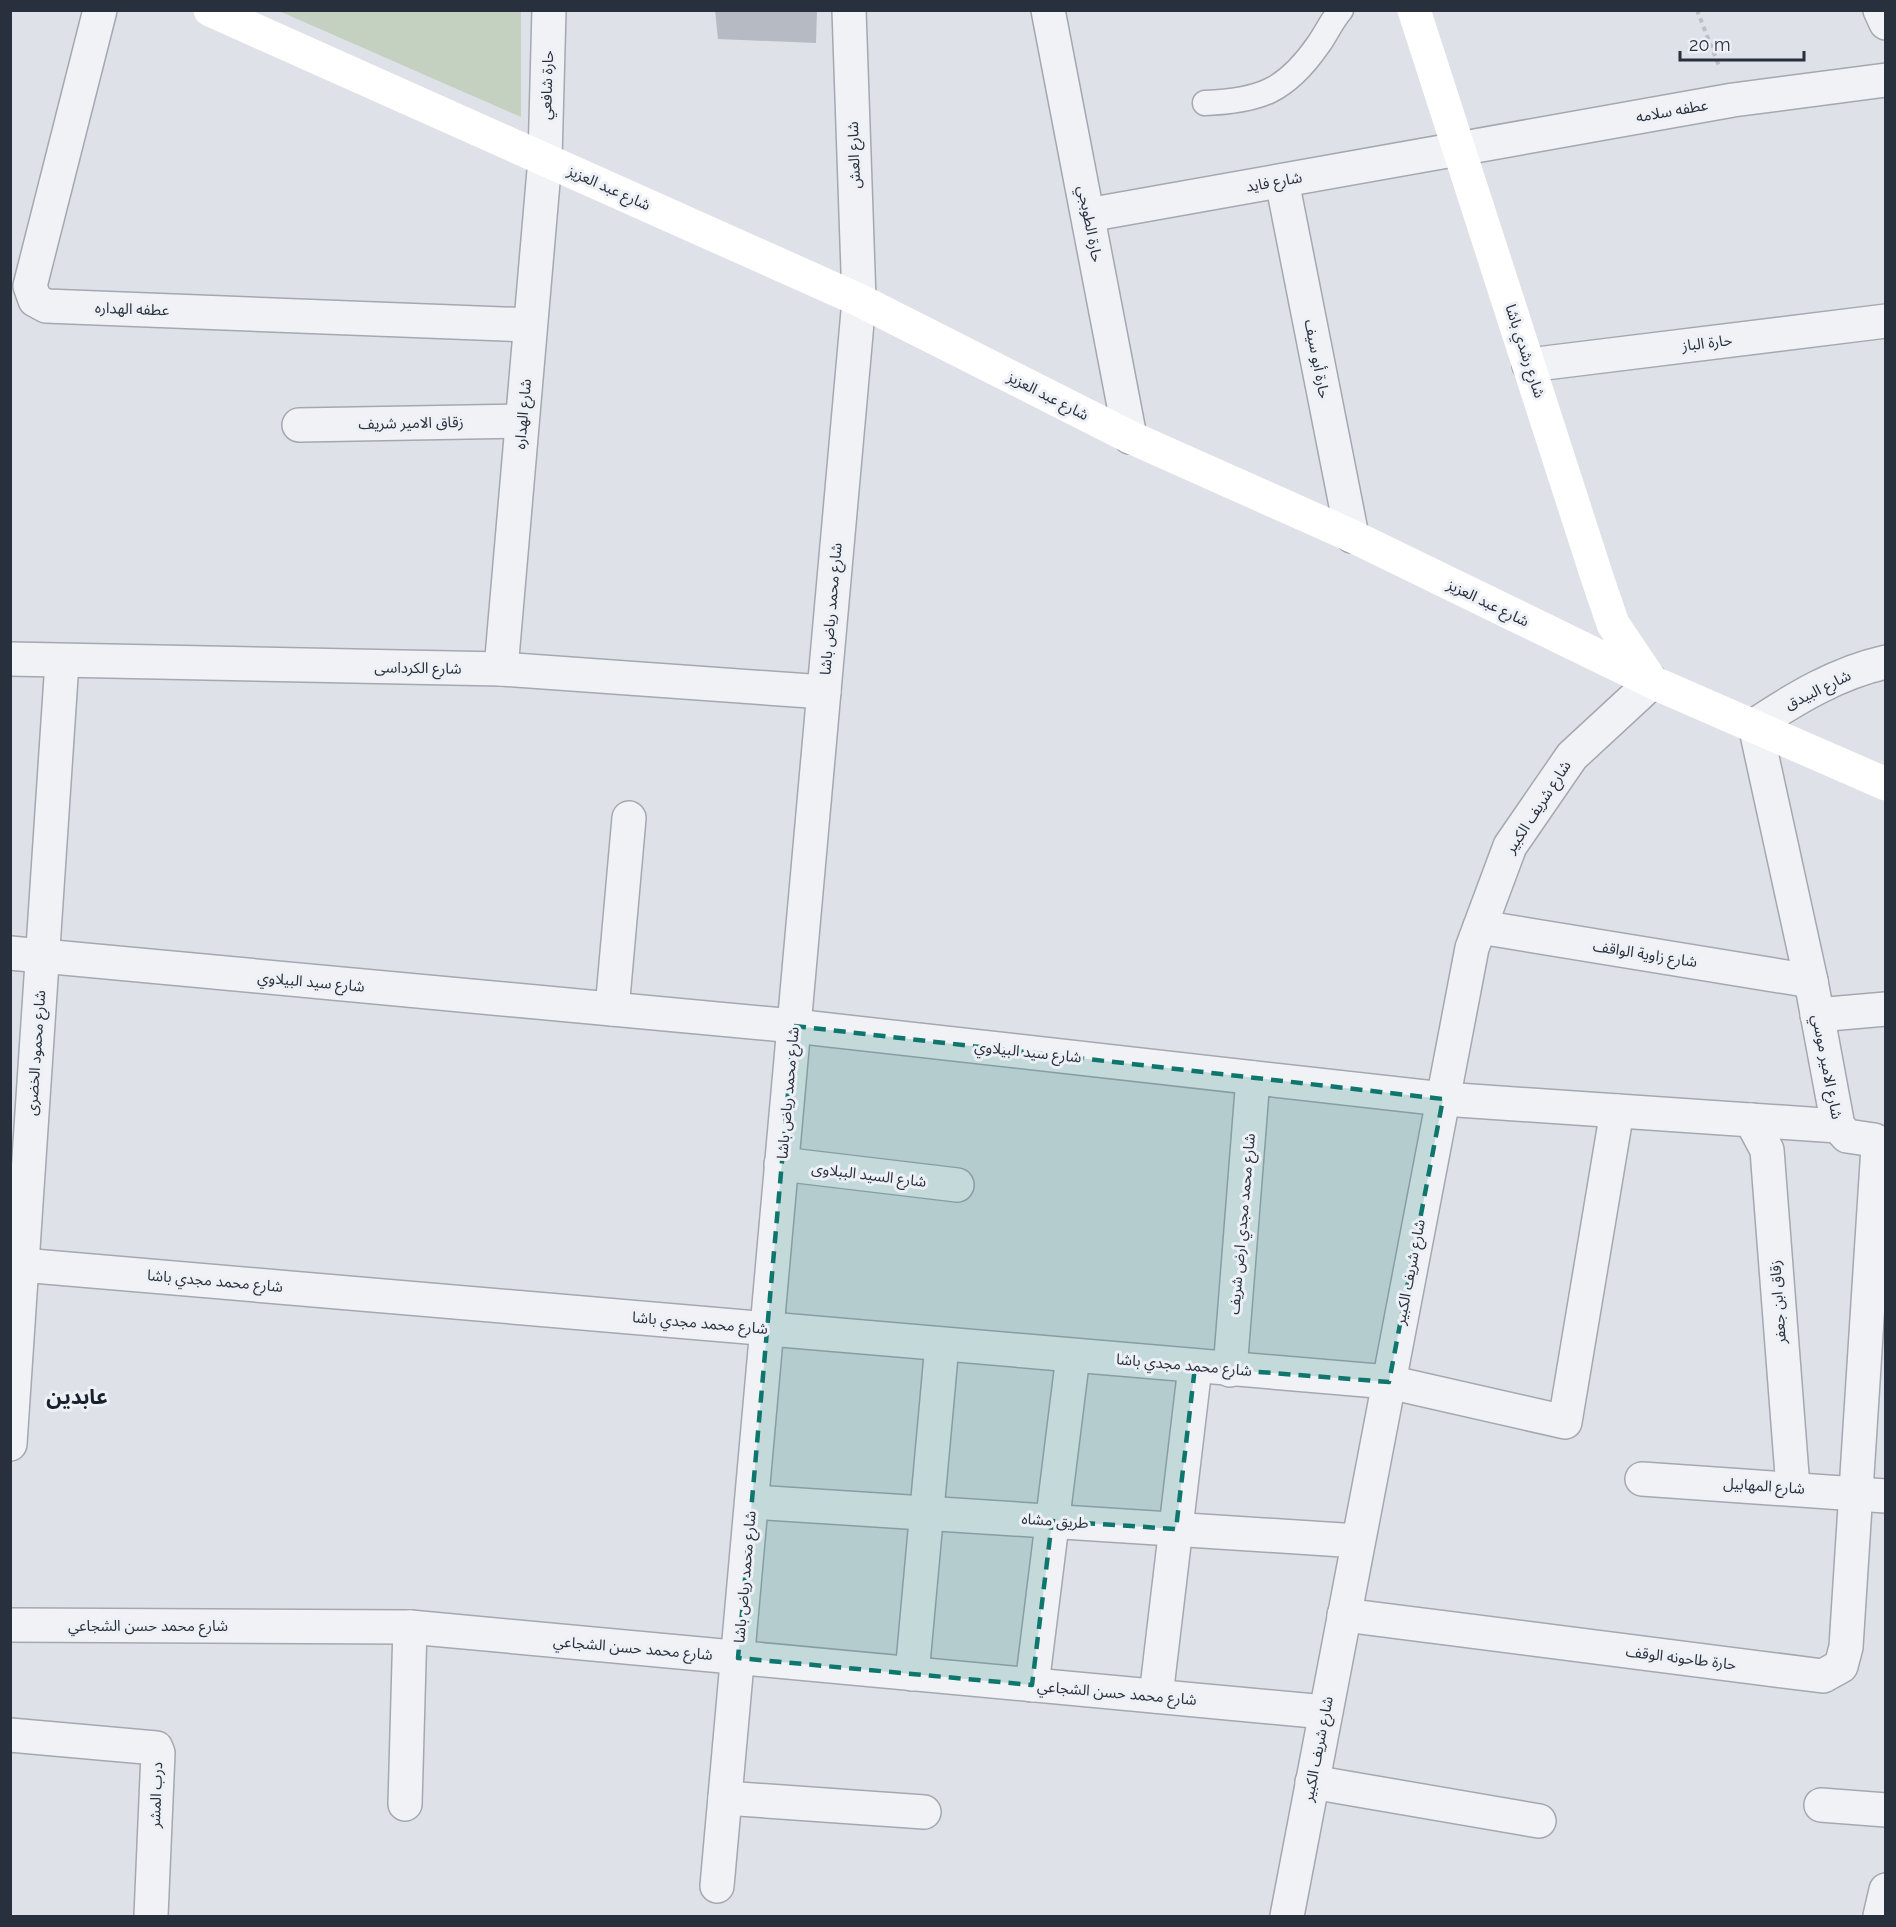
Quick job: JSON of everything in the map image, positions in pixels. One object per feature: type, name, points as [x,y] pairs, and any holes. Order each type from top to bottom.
[{"type":"main road","name":"شارع عبد العزيز","points":[[210,10],[859,300],[1130,437],[1352,536],[1652,682],[1886,784]]},
{"type":"main road","name":"شارع رشدي باشا","points":[[1414,10],[1614,624],[1652,682]]},
{"type":"street","name":"عطفه الهداره","points":[[100,10],[30,286],[35,300],[46,306],[530,325]]},
{"type":"street","name":"حارة شافعي","points":[[545,159],[549,10]]},
{"type":"street","name":"شارع العش","points":[[849,10],[859,300]]},
{"type":"street","name":"حارة الطوبجي","points":[[1048,10],[1130,437]]},
{"type":"street","points":[[1880,10],[1886,23]]},
{"type":"street","name":"عطفه سلامه","points":[[1460,148],[1733,100],[1886,80]]},
{"type":"street","name":"شارع فايد","points":[[1088,215],[1460,148]]},
{"type":"street","name":"شارع الهداره","points":[[501,669],[545,159]]},
{"type":"street","name":"حارة أبو سيف","points":[[1282,181],[1352,536]]},
{"type":"street","name":"شارع محمد رياض باشا","points":[[717,1886],[859,300]]},
{"type":"street","name":"حارة الباز","points":[[1529,365],[1886,321]]},
{"type":"street","name":"زقاق الامير شريف","points":[[299,425],[522,421]]},
{"type":"street","name":"شارع الكرداسى","points":[[10,659],[62,662],[501,669],[824,692]]},
{"type":"street","name":"شارع محمود الخضرى","points":[[10,1444],[17,1264],[42,957],[62,662]]},
{"type":"street","name":"شارع البيدق","points":[[1755,725],[1798,696],[1837,678],[1886,662]]},
{"type":"street","name":"شارع شريف الكبير","points":[[1287,1917],[1472,948],[1510,846],[1572,756],[1652,682]]},
{"type":"street","name":"شارع الامير موسي","points":[[1755,725],[1811,981],[1838,1126],[1847,1136],[1880,1140],[1870,1494]]},
{"type":"street","points":[[612,1009],[628,818]]},
{"type":"street","name":"شارع زاوية الواقف","points":[[1480,927],[1811,981]]},
{"type":"street","name":"شارع سيد البيلاوي","points":[[10,953],[794,1026],[1443,1099]]},
{"type":"street","points":[[1817,1016],[1886,1009]]},
{"type":"street","name":"شارع محمد مجدي ارض شريف","points":[[1230,1370],[1253,1077]]},
{"type":"street","points":[[1443,1099],[1838,1126]]},
{"type":"street","points":[[1389,1382],[1565,1422],[1617,1111]]},
{"type":"street","name":"زقاق ابن جعفر","points":[[1751,1120],[1767,1150],[1793,1488]]},
{"type":"street","name":"شارع السيد الببلاوى","points":[[782,1164],[957,1185]]},
{"type":"street","name":"شارع محمد مجدي باشا","points":[[17,1264],[1389,1382]]},
{"type":"street","points":[[912,1674],[942,1345]]},
{"type":"street","points":[[1032,1685],[1072,1356]]},
{"type":"street","points":[[1156,1696],[1195,1366]]},
{"type":"street","name":"شارع المهابيل","points":[[1642,1479],[1870,1494]]},
{"type":"street","name":"حارة طاحونه الوقف","points":[[1344,1615],[1823,1677],[1841,1666],[1846,1647],[1870,1494]]},
{"type":"street","name":"طريق مشاه","points":[[752,1502],[1358,1541]]},
{"type":"street","name":"شارع محمد حسن الشجاعي","points":[[10,1625],[410,1627],[1325,1712]]},
{"type":"street","points":[[405,1804],[410,1627]]},
{"type":"street","name":"درب المشر","points":[[10,1735],[156,1748],[158,1753],[151,1917]]},
{"type":"street","points":[[1312,1782],[1539,1821]]},
{"type":"street","points":[[725,1798],[924,1812]]},
{"type":"street","points":[[1821,1804],[1886,1810]]},
{"type":"street","points":[[1880,1917],[1886,1890]]},
{"type":"lane","points":[[1205,103],[1238,102],[1270,91],[1297,73],[1341,10]]},
{"type":"path","points":[[1697,10],[1733,100]]},
{"type":"highlighted area","points":[[794,1026],[1443,1099],[1389,1382],[1195,1367],[1176,1529],[1052,1521],[1032,1685],[738,1658]]},
{"type":"green space","points":[[279,11],[521,11],[521,117]]},
{"type":"building","points":[[715,10],[817,10],[816,43],[718,39]]},
{"type":"district","name":"عابدين","points":[[77,1397]]}]
